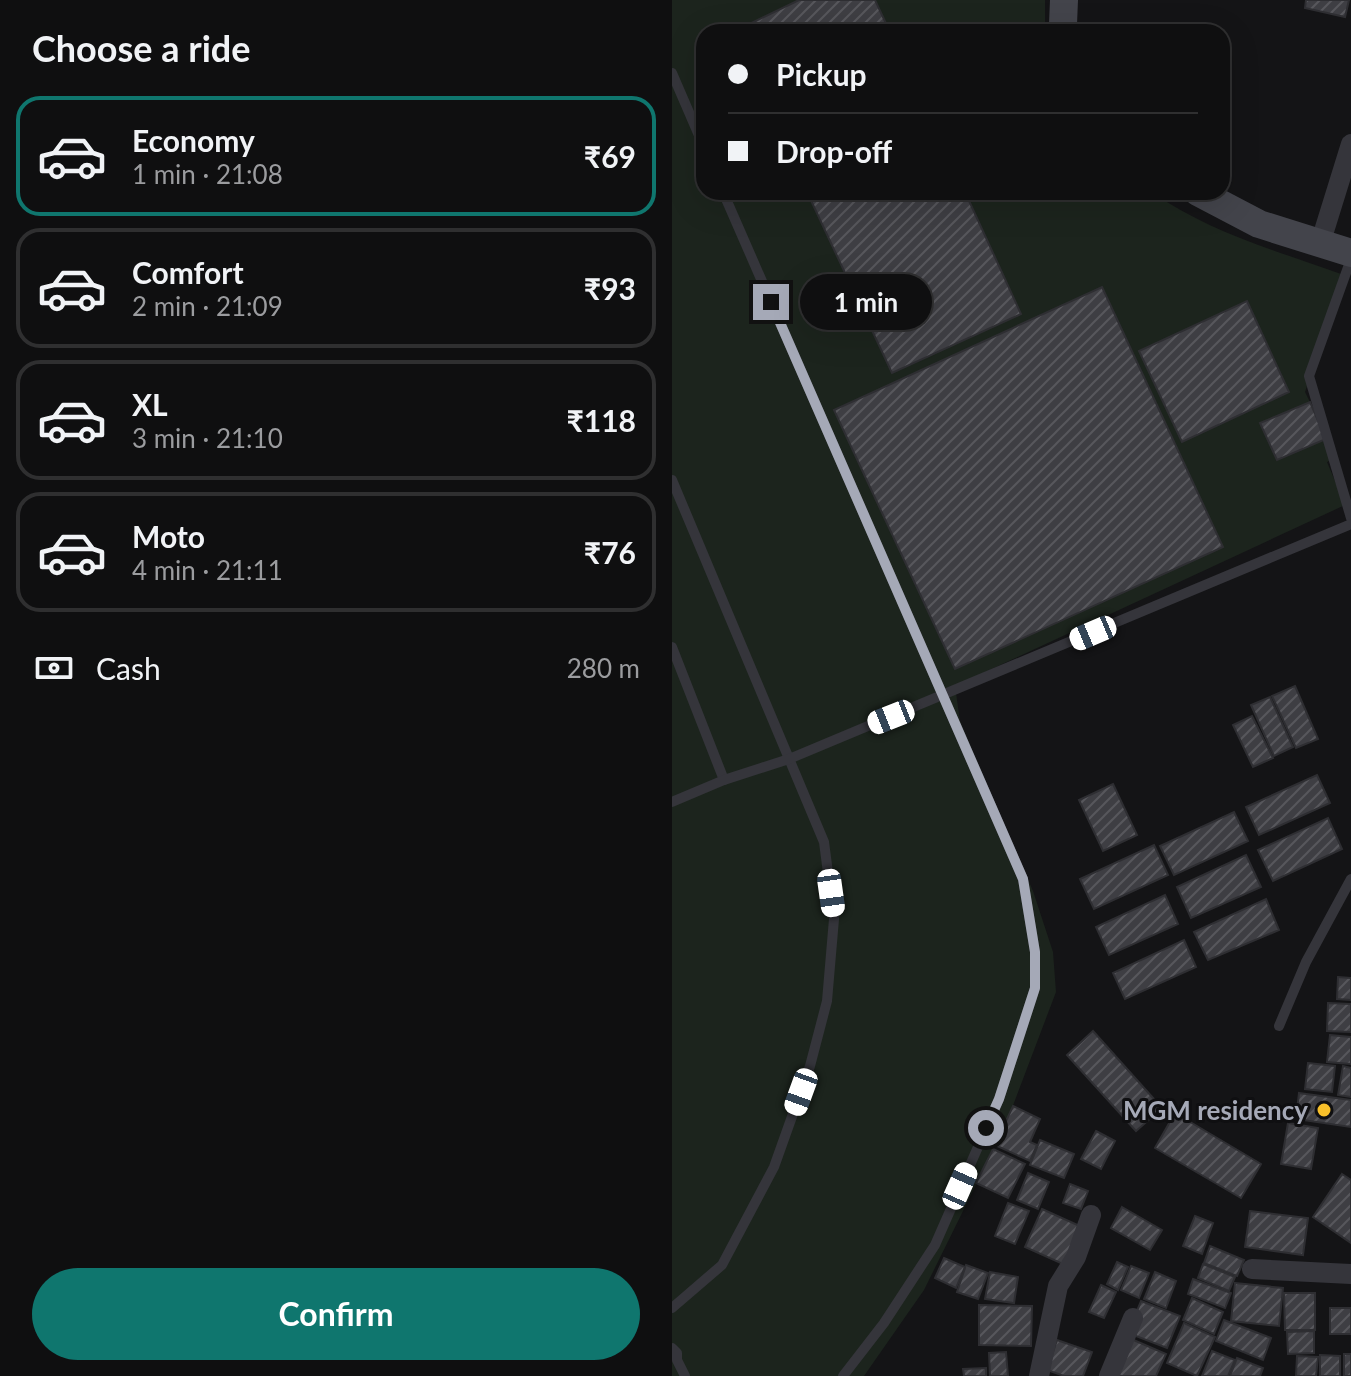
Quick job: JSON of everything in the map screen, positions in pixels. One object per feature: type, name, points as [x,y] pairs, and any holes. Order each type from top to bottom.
[{"type":"street","points":[[1063,24],[1064,0]]},
{"type":"street","points":[[1320,244],[1351,144]]},
{"type":"street","points":[[1213,200],[1259,224],[1351,256]]},
{"type":"street","points":[[1039,1376],[1058,1286],[1076,1257],[1091,1215]]},
{"type":"street","points":[[1252,1269],[1351,1274]]},
{"type":"street","points":[[1109,1376],[1133,1318]]},
{"type":"lane","points":[[672,73],[696,128]]},
{"type":"lane","points":[[726,200],[1023,879],[1035,952],[1035,988],[999,1099],[935,1245],[884,1323],[843,1376]]},
{"type":"lane","points":[[1351,256],[1309,376],[1351,518]]},
{"type":"lane","points":[[672,480],[824,842],[834,919],[827,1001],[810,1066],[774,1167],[722,1265],[672,1308]]},
{"type":"lane","points":[[672,802],[724,780],[789,759],[1351,524]]},
{"type":"lane","points":[[672,647],[724,780]]},
{"type":"lane","points":[[1279,1026],[1306,962],[1351,879]]},
{"type":"lane","points":[[672,1348],[677,1353],[685,1376]]},
{"type":"shaded area","points":[[672,0],[1045,0],[1045,24],[696,24],[696,200],[1165,200],[1221,230],[1344,275],[1305,392],[1337,457],[1327,462],[1345,505],[955,686],[960,721],[1033,891],[1053,952],[1056,992],[1006,1124],[924,1290],[864,1376],[672,1376]]},
{"type":"building","points":[[799,0],[875,0],[886,24],[750,24]]},
{"type":"building","points":[[1306,0],[1349,0],[1345,17],[1305,8]]},
{"type":"building","points":[[811,200],[969,200],[1021,314],[892,373]]},
{"type":"building","points":[[1102,287],[1223,547],[955,669],[834,410]]},
{"type":"building","points":[[1247,301],[1289,392],[1182,442],[1139,351]]},
{"type":"building","points":[[1310,402],[1326,439],[1277,460],[1260,423]]},
{"type":"building","points":[[1295,686],[1318,739],[1296,748],[1272,696]]},
{"type":"building","points":[[1270,697],[1293,747],[1274,756],[1251,705]]},
{"type":"building","points":[[1252,716],[1273,758],[1253,767],[1233,725]]},
{"type":"building","points":[[1317,775],[1330,803],[1259,835],[1246,807]]},
{"type":"building","points":[[1113,784],[1137,835],[1103,851],[1079,800]]},
{"type":"building","points":[[1234,812],[1248,841],[1174,875],[1160,846]]},
{"type":"building","points":[[1328,818],[1342,849],[1273,881],[1258,850]]},
{"type":"building","points":[[1154,845],[1168,875],[1094,909],[1080,879]]},
{"type":"building","points":[[1246,855],[1261,887],[1191,918],[1177,887]]},
{"type":"building","points":[[1165,895],[1178,924],[1109,955],[1096,927]]},
{"type":"building","points":[[1266,899],[1279,930],[1208,960],[1194,932]]},
{"type":"building","points":[[1184,940],[1196,967],[1125,999],[1113,973]]},
{"type":"building","points":[[1338,977],[1351,978],[1351,1000],[1337,999]]},
{"type":"building","points":[[1328,1003],[1351,1004],[1351,1032],[1327,1031]]},
{"type":"building","points":[[1093,1031],[1162,1108],[1136,1131],[1067,1055]]},
{"type":"building","points":[[1330,1035],[1351,1037],[1351,1064],[1327,1062]]},
{"type":"building","points":[[1308,1063],[1335,1066],[1332,1092],[1305,1089]]},
{"type":"building","points":[[1343,1066],[1351,1068],[1351,1097],[1338,1095]]},
{"type":"building","name":"MGM residency","points":[[1299,1093],[1351,1100],[1351,1127],[1296,1119]]},
{"type":"building","points":[[1013,1106],[1040,1119],[1030,1142],[1037,1145],[1030,1161],[995,1145]]},
{"type":"building","points":[[1175,1113],[1261,1164],[1241,1198],[1155,1148]]},
{"type":"building","points":[[1288,1123],[1318,1128],[1311,1169],[1281,1164]]},
{"type":"building","points":[[1096,1131],[1115,1141],[1101,1169],[1081,1159]]},
{"type":"building","points":[[1040,1140],[1074,1154],[1064,1178],[1030,1165]]},
{"type":"building","points":[[993,1149],[1025,1164],[1008,1198],[976,1183]]},
{"type":"building","points":[[1028,1173],[1049,1182],[1038,1209],[1017,1200]]},
{"type":"building","points":[[1342,1174],[1351,1180],[1351,1243],[1313,1217]]},
{"type":"building","points":[[1070,1184],[1088,1191],[1081,1209],[1063,1203]]},
{"type":"building","points":[[1008,1203],[1029,1211],[1015,1244],[995,1236]]},
{"type":"building","points":[[1122,1207],[1162,1230],[1150,1250],[1111,1228]]},
{"type":"building","points":[[1042,1209],[1082,1227],[1065,1265],[1025,1247]]},
{"type":"building","points":[[1250,1211],[1308,1218],[1303,1255],[1245,1247]]},
{"type":"building","points":[[1195,1216],[1213,1223],[1202,1254],[1183,1246]]},
{"type":"building","points":[[1210,1246],[1244,1260],[1237,1276],[1204,1263]]},
{"type":"building","points":[[944,1258],[965,1267],[956,1288],[935,1278]]},
{"type":"building","points":[[1117,1262],[1128,1267],[1118,1290],[1107,1284]]},
{"type":"building","points":[[1203,1264],[1235,1277],[1229,1291],[1198,1278]]},
{"type":"building","points":[[966,1265],[988,1273],[978,1299],[957,1292]]},
{"type":"building","points":[[1131,1266],[1149,1273],[1139,1298],[1121,1290]]},
{"type":"building","points":[[990,1272],[1018,1277],[1014,1303],[985,1299]]},
{"type":"building","points":[[1155,1272],[1176,1281],[1166,1308],[1144,1299]]},
{"type":"building","points":[[1193,1279],[1231,1293],[1225,1308],[1188,1294]]},
{"type":"building","points":[[1235,1283],[1283,1288],[1279,1326],[1231,1321]]},
{"type":"building","points":[[1101,1285],[1116,1292],[1104,1318],[1089,1312]]},
{"type":"building","points":[[1284,1293],[1315,1293],[1315,1330],[1285,1330]]},
{"type":"building","points":[[1192,1298],[1223,1312],[1214,1334],[1183,1320]]},
{"type":"building","points":[[1141,1301],[1180,1316],[1167,1348],[1128,1333]]},
{"type":"building","points":[[979,1305],[1032,1306],[1031,1346],[979,1345]]},
{"type":"building","points":[[1330,1308],[1351,1308],[1351,1334],[1330,1334]]},
{"type":"building","points":[[1224,1320],[1271,1338],[1263,1360],[1216,1341]]},
{"type":"building","points":[[1184,1323],[1215,1337],[1197,1376],[1167,1363]]},
{"type":"building","points":[[1314,1331],[1314,1353],[1288,1354],[1287,1332]]},
{"type":"building","points":[[1129,1338],[1166,1354],[1156,1376],[1112,1376]]},
{"type":"building","points":[[1057,1340],[1092,1352],[1083,1376],[1064,1376],[1047,1370]]},
{"type":"building","points":[[1212,1351],[1235,1360],[1228,1376],[1202,1376]]},
{"type":"building","points":[[1006,1352],[1008,1376],[990,1376],[989,1353]]},
{"type":"building","points":[[1344,1354],[1351,1354],[1351,1376],[1344,1376]]},
{"type":"building","points":[[1320,1355],[1340,1356],[1340,1376],[1320,1376]]},
{"type":"building","points":[[1297,1356],[1318,1357],[1316,1376],[1296,1376]]},
{"type":"building","points":[[1237,1358],[1263,1368],[1260,1376],[1230,1376]]},
{"type":"building","points":[[986,1368],[986,1376],[964,1376],[963,1369]]},
{"type":"place","name":"MGM residency","points":[[1324,1110]]},
{"type":"route","points":[[771,302],[1023,879],[1035,952],[1035,988],[999,1099],[986,1128]]}]
